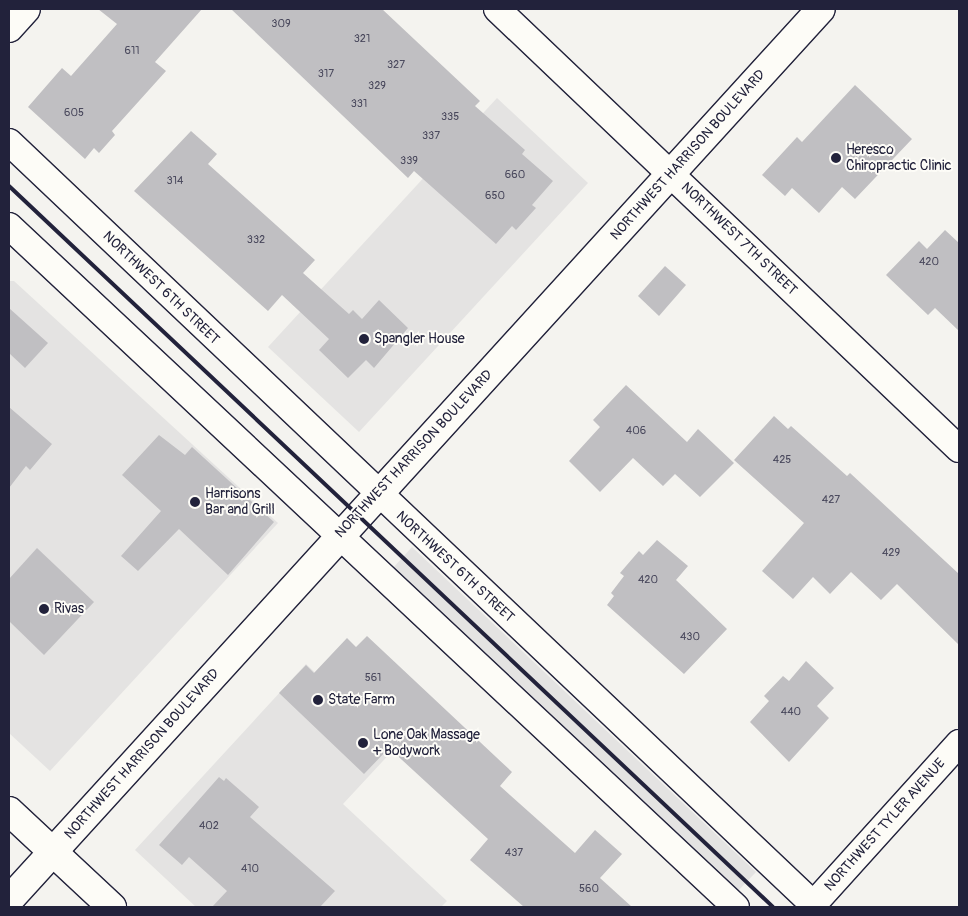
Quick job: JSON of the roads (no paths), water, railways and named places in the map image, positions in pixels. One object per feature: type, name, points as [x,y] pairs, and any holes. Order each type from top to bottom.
[{"type":"main road","points":[[9,28],[26,9]]},
{"type":"main road","name":"NORTHWEST HARRISON BOULEVARD","points":[[9,900],[339,535],[821,9]]},
{"type":"main road","points":[[9,811],[112,907]]},
{"type":"street","name":"NORTHWEST 7TH STREET","points":[[497,9],[959,449]]},
{"type":"street","name":"NORTHWEST 6TH STREET","points":[[9,142],[813,906]]},
{"type":"street","points":[[9,226],[736,907]]},
{"type":"street","name":"NORTHWEST TYLER AVENUE","points":[[813,906],[959,742]]},
{"type":"railway","points":[[9,186],[773,907]]},
{"type":"place","name":"Heresco Chiropractic Clinic","points":[[836,158]]},
{"type":"place","name":"Spangler House","points":[[364,339]]},
{"type":"place","name":"Harrisons Bar and Grill","points":[[195,502]]},
{"type":"place","name":"Rivas","points":[[44,609]]},
{"type":"place","name":"State Farm","points":[[318,700]]},
{"type":"place","name":"Lone Oak Massage + Bodywork","points":[[363,743]]}]
